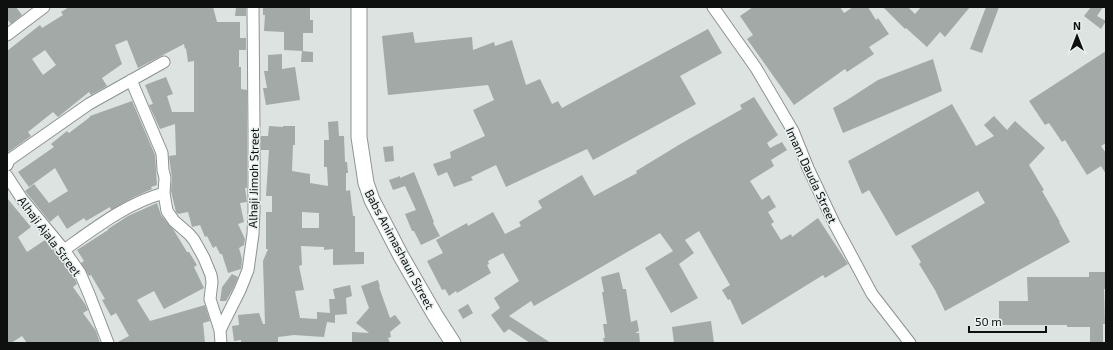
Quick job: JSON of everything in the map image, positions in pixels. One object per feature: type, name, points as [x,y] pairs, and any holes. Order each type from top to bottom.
[{"type":"main road","name":"Babs Animashaun Street","points":[[350,7],[359,137],[366,183],[372,200],[401,256],[453,343]]},
{"type":"main road","name":"Babs Animashaun Street","points":[[359,7],[354,48],[351,142],[357,185],[386,246],[442,343]]},
{"type":"street","points":[[7,35],[44,7]]},
{"type":"street","name":"Alhaji Jimoh Street","points":[[220,330],[240,290],[248,270],[253,234],[253,7]]},
{"type":"street","name":"Imam Dauda Street","points":[[713,7],[756,68],[793,131],[808,168],[835,225],[872,294],[910,343]]},
{"type":"street","points":[[7,165],[8,160],[89,104],[164,62]]},
{"type":"street","points":[[131,80],[162,153],[165,178],[164,193],[167,211],[174,221],[189,234],[204,258],[211,275],[212,282],[210,299],[220,330],[221,343]]},
{"type":"street","name":"Alhaji Ajala Street","points":[[7,176],[22,199],[64,250],[80,273],[108,343]]},
{"type":"street","points":[[64,250],[97,226],[130,207],[164,193]]},
{"type":"building","points":[[7,7],[16,7],[22,15],[11,24],[7,19]]},
{"type":"building","points":[[69,7],[213,7],[217,22],[240,22],[240,38],[246,38],[246,50],[239,50],[241,89],[247,90],[247,188],[245,188],[247,202],[240,203],[244,222],[238,224],[245,239],[244,245],[239,248],[242,259],[241,269],[228,273],[222,254],[220,254],[216,246],[213,248],[207,236],[205,237],[200,225],[192,227],[188,212],[178,214],[176,212],[171,191],[172,178],[169,156],[176,155],[175,124],[160,129],[149,105],[153,104],[145,85],[166,77],[173,94],[167,96],[172,112],[194,112],[194,61],[188,62],[184,44],[138,68],[127,40],[115,45],[122,64],[102,78],[107,86],[91,95],[89,92],[58,117],[53,112],[28,132],[31,136],[7,153],[7,51],[40,25],[42,28],[63,15],[61,12]],"holes":[[[45,50],[56,65],[43,75],[32,59]]]},
{"type":"building","points":[[237,7],[246,7],[246,16],[235,16]]},
{"type":"building","points":[[263,7],[310,7],[310,20],[313,20],[313,33],[303,33],[303,51],[284,50],[284,32],[264,31],[265,15],[263,15]]},
{"type":"building","points":[[753,7],[840,7],[844,13],[853,7],[868,7],[876,20],[878,18],[889,34],[869,47],[874,54],[847,72],[845,69],[794,105],[747,39],[753,35],[740,16]]},
{"type":"building","points":[[883,7],[908,7],[915,14],[921,7],[970,7],[945,37],[940,32],[927,47],[906,28],[905,29]]},
{"type":"building","points":[[986,7],[999,7],[982,53],[970,49]]},
{"type":"building","points":[[1091,7],[1103,7],[1097,16],[1106,21],[1101,29],[1084,16]]},
{"type":"building","points":[[708,29],[722,53],[680,76],[696,104],[593,160],[587,149],[506,187],[496,165],[471,177],[473,180],[454,187],[447,172],[438,176],[433,164],[451,158],[450,152],[485,136],[473,110],[494,100],[488,85],[388,95],[382,36],[413,32],[415,43],[472,37],[473,50],[494,42],[495,46],[512,40],[526,85],[540,79],[552,104],[558,101],[562,108]]},
{"type":"building","points":[[302,51],[313,52],[313,62],[301,62]]},
{"type":"building","points":[[1106,51],[1106,143],[1101,146],[1106,153],[1106,174],[1101,166],[1087,175],[1065,140],[1062,142],[1049,123],[1045,125],[1029,101]]},
{"type":"building","points":[[282,54],[282,69],[295,67],[300,100],[266,105],[263,88],[267,88],[264,71],[268,71],[268,55]]},
{"type":"building","points":[[933,59],[942,91],[843,133],[833,108],[878,80]]},
{"type":"building","points":[[754,97],[778,135],[767,143],[770,148],[782,142],[787,150],[771,160],[774,166],[750,181],[762,200],[769,195],[776,207],[768,212],[774,222],[771,224],[781,240],[791,234],[792,237],[818,218],[848,264],[825,278],[823,275],[742,325],[730,299],[728,300],[722,290],[730,285],[699,231],[685,240],[694,253],[679,264],[698,298],[671,313],[645,268],[673,251],[660,233],[534,306],[531,301],[509,316],[551,343],[530,343],[509,329],[504,333],[491,315],[500,308],[494,298],[519,281],[503,253],[488,261],[489,264],[487,265],[491,273],[457,293],[456,291],[449,296],[445,289],[442,290],[427,261],[443,253],[436,240],[467,223],[468,226],[493,212],[505,234],[521,226],[519,222],[542,208],[538,201],[582,175],[594,196],[637,173],[636,171],[742,109],[740,105]]},
{"type":"building","points":[[132,101],[155,155],[157,185],[111,210],[110,207],[86,221],[84,218],[67,229],[58,215],[50,222],[25,191],[34,184],[49,203],[68,191],[55,168],[29,187],[18,172],[54,147],[51,144],[67,131],[69,133],[90,116]]},
{"type":"building","points":[[952,104],[976,146],[994,136],[984,125],[994,116],[1007,130],[1015,121],[1045,148],[1029,165],[1044,190],[1042,191],[1070,242],[945,311],[935,290],[919,264],[921,262],[911,246],[985,203],[978,191],[896,236],[869,190],[862,194],[848,161]]},
{"type":"building","points":[[338,121],[339,136],[344,136],[345,162],[347,162],[348,173],[346,173],[346,191],[350,190],[353,216],[355,216],[355,252],[364,252],[364,264],[333,265],[333,249],[324,250],[324,247],[301,246],[302,265],[299,266],[304,290],[295,291],[300,318],[317,319],[317,312],[330,313],[329,299],[335,299],[333,289],[350,285],[352,296],[346,298],[347,314],[335,315],[335,323],[327,322],[324,337],[294,335],[278,337],[278,343],[241,343],[241,340],[234,341],[232,326],[239,325],[238,315],[259,313],[263,324],[265,324],[263,261],[268,249],[266,249],[266,212],[272,212],[272,196],[266,196],[269,150],[261,150],[261,136],[268,136],[269,126],[295,126],[295,145],[293,145],[292,171],[310,174],[310,183],[328,186],[327,167],[324,167],[324,140],[329,140],[328,122]],"holes":[[[302,212],[319,213],[319,228],[302,228]]]},
{"type":"building","points":[[393,146],[394,161],[385,162],[383,147]]},
{"type":"building","points":[[414,172],[434,222],[433,223],[440,236],[421,245],[414,231],[412,231],[405,214],[416,210],[405,186],[393,190],[389,180],[400,176],[400,178]]},
{"type":"building","points":[[7,198],[31,227],[18,237],[27,252],[45,240],[58,254],[74,276],[77,284],[73,287],[88,310],[83,313],[96,331],[100,343],[27,343],[22,336],[11,343],[7,343]]},
{"type":"building","points":[[157,203],[161,215],[173,229],[197,265],[194,267],[204,288],[164,309],[154,291],[137,300],[150,321],[205,305],[210,321],[203,323],[205,343],[116,343],[129,336],[116,313],[111,316],[102,300],[105,299],[91,275],[89,276],[81,263],[84,261],[77,250],[128,216]]},
{"type":"building","points":[[619,272],[623,289],[626,289],[631,322],[637,320],[639,331],[635,333],[639,333],[640,343],[604,343],[603,338],[605,338],[603,324],[607,324],[601,277]]},
{"type":"building","points":[[1089,272],[1106,272],[1106,289],[1104,289],[1105,324],[1103,324],[1103,343],[1090,343],[1090,327],[1067,327],[1067,325],[999,325],[999,301],[1028,301],[1027,277],[1089,277]]},
{"type":"building","points":[[232,274],[238,277],[234,287],[226,301],[220,301],[222,287]]},
{"type":"building","points":[[378,280],[390,318],[395,315],[401,323],[390,332],[391,337],[388,338],[390,343],[352,343],[352,332],[369,333],[356,323],[369,308],[361,286]]},
{"type":"building","points":[[468,304],[473,313],[463,319],[458,310]]},
{"type":"building","points":[[711,321],[714,343],[674,343],[672,327]]}]
